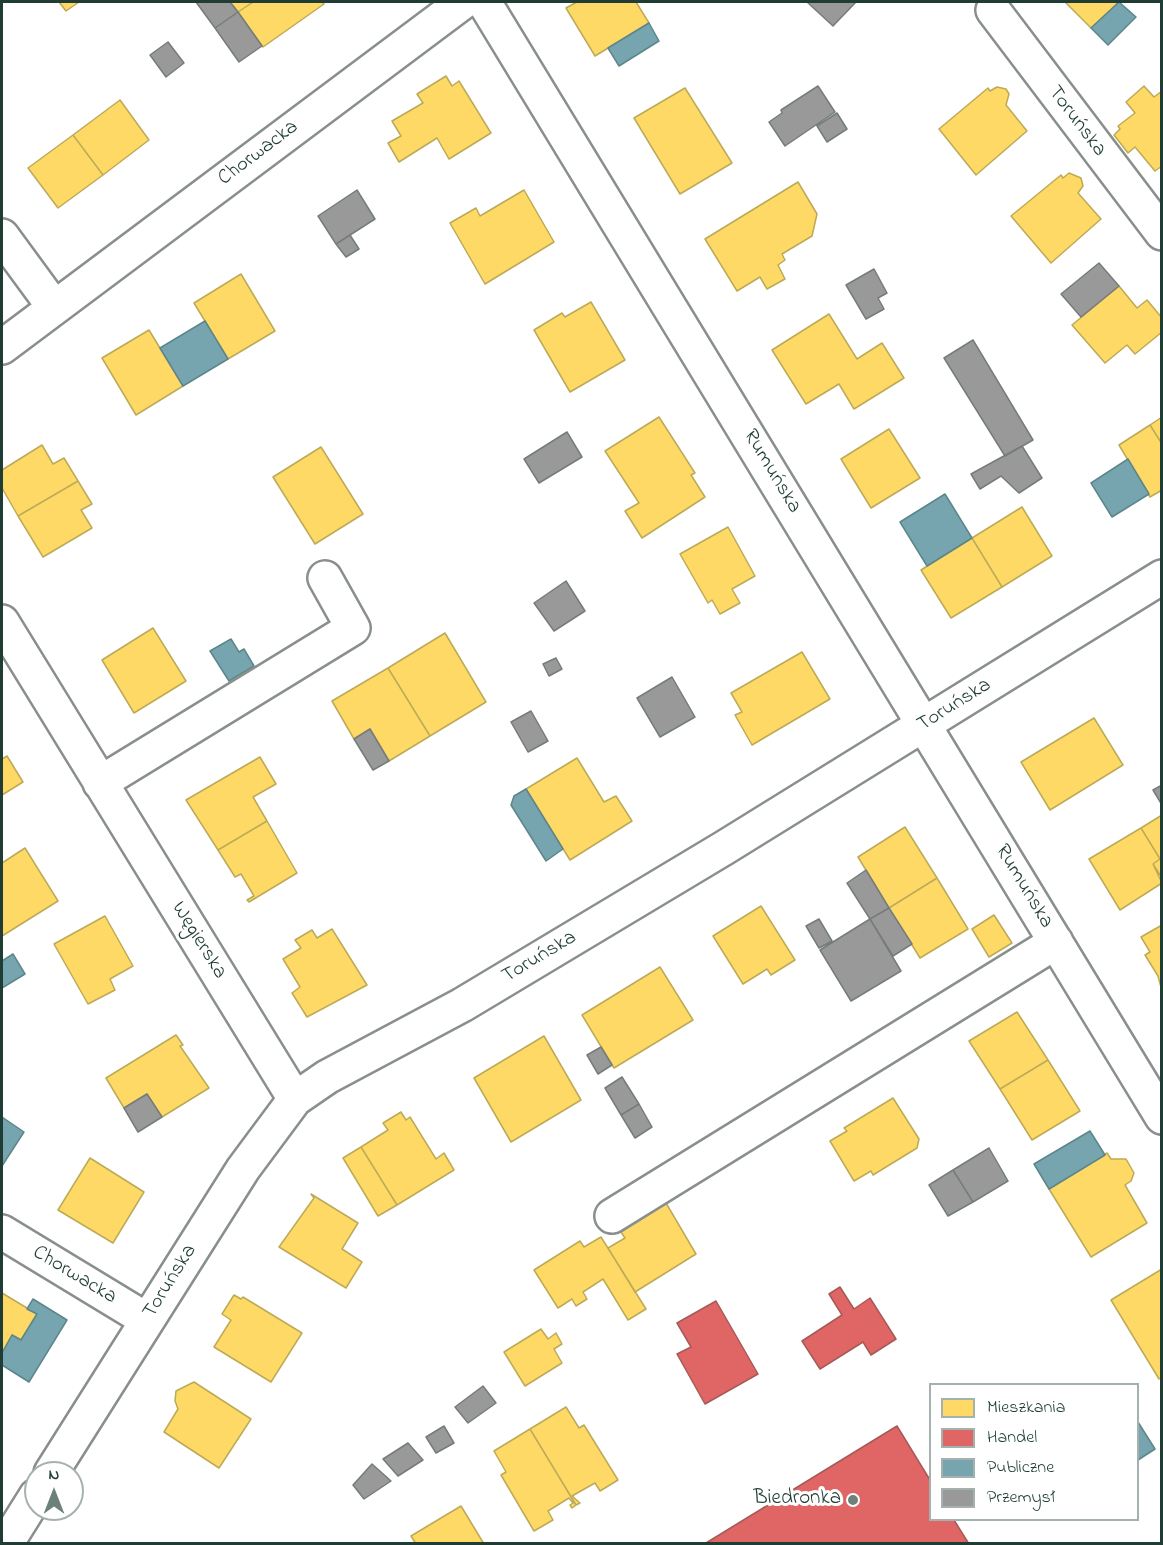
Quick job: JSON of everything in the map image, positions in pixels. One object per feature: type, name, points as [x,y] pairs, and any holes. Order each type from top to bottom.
[{"type":"street","name":"Chorwacka","points":[[2,347],[463,2]]},
{"type":"street","name":"Rumuńska","points":[[484,2],[925,725],[1161,1118]]},
{"type":"street","name":"Toruńska","points":[[993,10],[1161,233]]},
{"type":"street","points":[[2,236],[54,307]]},
{"type":"street","name":"Toruńska","points":[[59,1461],[243,1169],[295,1099],[327,1077],[482,993],[925,725],[1161,576]]},
{"type":"street","points":[[100,783],[353,628],[325,578]]},
{"type":"street","name":"Węgierska","points":[[2,622],[295,1099]]},
{"type":"street","name":"Rumuńska","points":[[612,1216],[1056,942]]},
{"type":"street","name":"Chorwacka","points":[[2,1232],[147,1320]]},
{"type":"street","points":[[6,1544],[24,1515]]},
{"type":"building: Mieszkania","points":[[59,2],[79,2],[66,11]]},
{"type":"building: Mieszkania","points":[[230,2],[253,2],[238,12]]},
{"type":"building: Mieszkania","points":[[253,2],[322,2],[324,4],[263,47],[238,12]]},
{"type":"building: Mieszkania","points":[[577,2],[636,2],[649,23],[595,56],[566,8]]},
{"type":"building: Mieszkania","points":[[1065,2],[1119,2],[1091,28]]},
{"type":"building: Mieszkania","points":[[446,76],[452,86],[459,81],[491,133],[449,159],[437,138],[399,162],[388,143],[401,136],[392,121],[423,103],[417,94]]},
{"type":"building: Mieszkania","points":[[1144,86],[1154,97],[1162,91],[1162,166],[1155,171],[1135,147],[1128,153],[1114,135],[1120,129],[1118,126],[1135,113],[1126,102]]},
{"type":"building: Mieszkania","points":[[997,87],[1006,89],[1009,94],[1006,105],[1027,131],[976,175],[939,129],[988,88],[990,91]]},
{"type":"building: Mieszkania","points":[[685,88],[732,163],[680,194],[634,118]]},
{"type":"building: Mieszkania","points":[[120,100],[149,140],[103,175],[73,135]]},
{"type":"building: Mieszkania","points":[[73,135],[103,175],[58,208],[28,168]]},
{"type":"building: Mieszkania","points":[[1069,173],[1081,178],[1083,186],[1078,193],[1101,219],[1051,263],[1011,216],[1061,175],[1063,178]]},
{"type":"building: Mieszkania","points":[[798,182],[817,214],[812,236],[782,254],[785,260],[778,265],[785,279],[767,289],[760,277],[737,291],[705,239]]},
{"type":"building: Mieszkania","points":[[524,190],[554,242],[485,284],[450,223],[476,208],[480,216]]},
{"type":"building: Mieszkania","points":[[241,274],[275,331],[228,359],[194,303]]},
{"type":"building: Mieszkania","points":[[1119,286],[1137,308],[1147,300],[1162,318],[1162,332],[1135,354],[1127,345],[1105,363],[1072,325]]},
{"type":"building: Mieszkania","points":[[591,302],[625,360],[570,392],[534,330],[562,313],[565,317]]},
{"type":"building: Mieszkania","points":[[829,314],[857,359],[882,343],[904,378],[854,409],[839,384],[806,404],[772,350]]},
{"type":"building: Mieszkania","points":[[149,330],[183,386],[136,415],[102,358]]},
{"type":"building: Mieszkania","points":[[659,417],[695,473],[691,475],[705,497],[642,538],[625,511],[639,503],[605,451]]},
{"type":"building: Mieszkania","points":[[1162,417],[1162,444],[1150,425]]},
{"type":"building: Mieszkania","points":[[1150,425],[1162,444],[1162,490],[1150,497],[1119,445]]},
{"type":"building: Mieszkania","points":[[889,429],[920,478],[871,508],[841,459]]},
{"type":"building: Mieszkania","points":[[42,445],[53,464],[64,458],[78,481],[18,516],[2,488],[2,470]]},
{"type":"building: Mieszkania","points":[[321,447],[363,514],[315,544],[273,477]]},
{"type":"building: Mieszkania","points":[[78,481],[92,504],[81,510],[92,528],[43,557],[18,516]]},
{"type":"building: Mieszkania","points":[[1022,507],[1052,556],[1002,587],[972,538]]},
{"type":"building: Mieszkania","points":[[728,527],[755,576],[732,589],[740,603],[720,614],[712,600],[708,603],[680,554]]},
{"type":"building: Mieszkania","points":[[972,538],[1002,587],[951,618],[921,570]]},
{"type":"building: Mieszkania","points":[[153,628],[186,681],[134,713],[102,660]]},
{"type":"building: Mieszkania","points":[[445,633],[486,702],[430,736],[388,668]]},
{"type":"building: Mieszkania","points":[[802,652],[830,699],[752,745],[735,715],[742,712],[731,693]]},
{"type":"building: Mieszkania","points":[[388,668],[430,736],[389,761],[370,729],[354,739],[332,701]]},
{"type":"building: Mieszkania","points":[[1094,718],[1123,765],[1050,810],[1021,762]]},
{"type":"building: Mieszkania","points":[[7,756],[23,782],[2,795],[2,759]]},
{"type":"building: Mieszkania","points":[[260,757],[276,784],[253,797],[267,821],[218,850],[186,800]]},
{"type":"building: Mieszkania","points":[[577,758],[604,802],[616,796],[632,821],[570,860],[526,789]]},
{"type":"building: Mieszkania","points":[[1162,815],[1162,878],[1153,864],[1160,859],[1141,828]]},
{"type":"building: Mieszkania","points":[[267,821],[297,873],[249,902],[247,900],[254,896],[241,874],[235,877],[218,850]]},
{"type":"building: Mieszkania","points":[[905,827],[937,878],[889,908],[858,857]]},
{"type":"building: Mieszkania","points":[[1141,828],[1160,859],[1153,864],[1162,883],[1120,910],[1089,859]]},
{"type":"building: Mieszkania","points":[[25,848],[58,901],[2,936],[2,863]]},
{"type":"building: Mieszkania","points":[[937,878],[968,929],[920,958],[889,908]]},
{"type":"building: Mieszkania","points":[[761,906],[795,960],[771,975],[767,969],[743,984],[713,936]]},
{"type":"building: Mieszkania","points":[[994,915],[1012,943],[989,957],[972,929]]},
{"type":"building: Mieszkania","points":[[105,916],[133,966],[110,979],[115,990],[88,1004],[54,944]]},
{"type":"building: Mieszkania","points":[[1162,925],[1162,991],[1158,976],[1145,955],[1150,952],[1141,937]]},
{"type":"building: Mieszkania","points":[[332,929],[367,985],[307,1017],[292,993],[300,987],[283,959],[301,948],[295,940],[312,930],[317,938]]},
{"type":"building: Mieszkania","points":[[660,967],[693,1020],[614,1068],[582,1015]]},
{"type":"building: Mieszkania","points":[[1017,1012],[1048,1060],[1000,1089],[969,1041]]},
{"type":"building: Mieszkania","points":[[176,1035],[183,1045],[180,1046],[209,1088],[162,1117],[147,1094],[124,1108],[106,1078]]},
{"type":"building: Mieszkania","points":[[544,1036],[581,1100],[511,1142],[474,1078]]},
{"type":"building: Mieszkania","points":[[1048,1060],[1080,1111],[1032,1140],[1000,1089]]},
{"type":"building: Mieszkania","points":[[893,1098],[919,1139],[917,1148],[873,1175],[871,1171],[854,1181],[830,1141],[847,1131],[844,1128]]},
{"type":"building: Mieszkania","points":[[401,1112],[406,1120],[410,1117],[436,1159],[444,1153],[454,1170],[397,1205],[361,1147],[388,1130],[383,1123]]},
{"type":"building: Mieszkania","points":[[361,1147],[397,1205],[378,1216],[343,1158]]},
{"type":"building: Mieszkania","points":[[1107,1153],[1111,1159],[1126,1159],[1134,1173],[1131,1181],[1125,1185],[1147,1223],[1091,1257],[1049,1189]]},
{"type":"building: Mieszkania","points":[[90,1158],[144,1192],[113,1243],[58,1210]]},
{"type":"building: Mieszkania","points":[[311,1194],[358,1223],[342,1249],[362,1262],[346,1288],[279,1247],[314,1198]]},
{"type":"building: Mieszkania","points":[[666,1203],[696,1254],[635,1292],[608,1248],[625,1238],[621,1232]]},
{"type":"building: Mieszkania","points":[[601,1237],[646,1309],[628,1320],[603,1279],[583,1292],[587,1299],[576,1306],[572,1299],[558,1308],[534,1270],[580,1241],[584,1247]]},
{"type":"building: Mieszkania","points":[[1162,1269],[1162,1377],[1159,1379],[1111,1300]]},
{"type":"building: Mieszkania","points":[[2,1293],[37,1314],[21,1340],[12,1335],[2,1353]]},
{"type":"building: Mieszkania","points":[[234,1295],[241,1299],[243,1297],[302,1333],[271,1382],[214,1347],[231,1320],[222,1314]]},
{"type":"building: Mieszkania","points":[[541,1329],[548,1339],[556,1333],[562,1344],[554,1349],[562,1363],[525,1386],[504,1352]]},
{"type":"building: Mieszkania","points":[[194,1382],[251,1419],[219,1468],[164,1432],[178,1409],[175,1401],[176,1391]]},
{"type":"building: Mieszkania","points":[[566,1407],[579,1428],[584,1425],[618,1480],[600,1491],[595,1483],[572,1496],[580,1503],[576,1505],[530,1429]]},
{"type":"building: Mieszkania","points":[[530,1429],[576,1505],[572,1508],[570,1505],[573,1503],[569,1498],[548,1511],[553,1520],[534,1531],[501,1475],[506,1472],[494,1451]]},
{"type":"building: Mieszkania","points":[[461,1506],[484,1544],[416,1544],[411,1536]]},
{"type":"building: Handel","points":[[840,1287],[854,1309],[870,1298],[896,1339],[871,1355],[863,1342],[820,1369],[802,1341],[842,1315],[829,1294]]},
{"type":"building: Handel","points":[[716,1301],[758,1374],[705,1404],[677,1354],[691,1347],[677,1323]]},
{"type":"building: Handel","name":"Biedronka","points":[[897,1426],[929,1478],[929,1521],[955,1521],[969,1544],[706,1543]]},
{"type":"building: Publiczne","points":[[1119,2],[1136,17],[1108,45],[1091,28]]},
{"type":"building: Publiczne","points":[[649,23],[659,41],[619,66],[608,48]]},
{"type":"building: Publiczne","points":[[205,321],[228,359],[183,386],[160,348]]},
{"type":"building: Publiczne","points":[[1128,459],[1149,494],[1112,517],[1091,483]]},
{"type":"building: Publiczne","points":[[945,494],[972,538],[927,566],[900,522]]},
{"type":"building: Publiczne","points":[[231,639],[239,652],[244,649],[254,666],[229,681],[210,651]]},
{"type":"building: Publiczne","points":[[526,789],[563,849],[546,861],[511,805],[514,796]]},
{"type":"building: Publiczne","points":[[13,954],[25,974],[2,988],[2,961]]},
{"type":"building: Publiczne","points":[[2,1117],[24,1132],[2,1166]]},
{"type":"building: Publiczne","points":[[1090,1131],[1105,1155],[1049,1189],[1034,1164]]},
{"type":"building: Publiczne","points":[[33,1299],[67,1320],[29,1382],[2,1365],[2,1353],[12,1335],[21,1340],[37,1314],[27,1309]]},
{"type":"building: Publiczne","points":[[1139,1424],[1155,1449],[1139,1459]]},
{"type":"building: Przemysł","points":[[196,2],[230,2],[238,12],[215,28]]},
{"type":"building: Przemysł","points":[[807,2],[856,2],[833,26]]},
{"type":"building: Przemysł","points":[[238,12],[262,46],[239,62],[215,28]]},
{"type":"building: Przemysł","points":[[168,42],[184,63],[166,77],[150,55]]},
{"type":"building: Przemysł","points":[[818,86],[835,112],[785,146],[769,122],[782,113],[781,110]]},
{"type":"building: Przemysł","points":[[837,113],[847,129],[827,142],[817,126]]},
{"type":"building: Przemysł","points":[[357,190],[375,219],[336,244],[318,216]]},
{"type":"building: Przemysł","points":[[350,235],[359,249],[346,257],[336,244]]},
{"type":"building: Przemysł","points":[[1099,263],[1119,286],[1081,317],[1061,294]]},
{"type":"building: Przemysł","points":[[874,269],[887,293],[878,298],[884,309],[866,319],[846,285]]},
{"type":"building: Przemysł","points":[[973,340],[1033,440],[1005,456],[944,358]]},
{"type":"building: Przemysł","points":[[567,432],[582,457],[539,483],[524,459]]},
{"type":"building: Przemysł","points":[[1022,446],[1042,478],[1019,493],[1001,476],[980,489],[971,474]]},
{"type":"building: Przemysł","points":[[566,581],[585,611],[554,631],[534,603]]},
{"type":"building: Przemysł","points":[[556,658],[562,669],[549,676],[543,664]]},
{"type":"building: Przemysł","points":[[672,677],[695,717],[660,737],[637,698]]},
{"type":"building: Przemysł","points":[[531,711],[548,741],[528,752],[511,722]]},
{"type":"building: Przemysł","points":[[370,729],[389,761],[373,770],[354,739]]},
{"type":"building: Przemysł","points":[[1162,785],[1162,805],[1153,790]]},
{"type":"building: Przemysł","points":[[866,870],[889,908],[870,919],[847,883]]},
{"type":"building: Przemysł","points":[[889,908],[912,944],[893,956],[870,919]]},
{"type":"building: Przemysł","points":[[819,919],[832,941],[819,948],[806,926]]},
{"type":"building: Przemysł","points":[[870,919],[901,971],[851,1001],[820,950]]},
{"type":"building: Przemysł","points":[[601,1047],[612,1065],[598,1074],[587,1055]]},
{"type":"building: Przemysł","points":[[622,1077],[639,1104],[621,1115],[605,1088]]},
{"type":"building: Przemysł","points":[[147,1094],[162,1117],[138,1132],[124,1108]]},
{"type":"building: Przemysł","points":[[639,1104],[652,1127],[635,1138],[621,1115]]},
{"type":"building: Przemysł","points":[[989,1148],[1008,1181],[973,1202],[953,1170]]},
{"type":"building: Przemysł","points":[[953,1170],[973,1202],[948,1216],[929,1185]]},
{"type":"building: Przemysł","points":[[483,1386],[496,1403],[468,1423],[455,1407]]},
{"type":"building: Przemysł","points":[[444,1426],[454,1443],[436,1453],[426,1437]]},
{"type":"building: Przemysł","points":[[408,1443],[423,1460],[398,1476],[383,1459]]},
{"type":"building: Przemysł","points":[[372,1464],[391,1481],[364,1499],[353,1485]]},
{"type":"place","name":"Biedronka","points":[[853,1500]]}]
